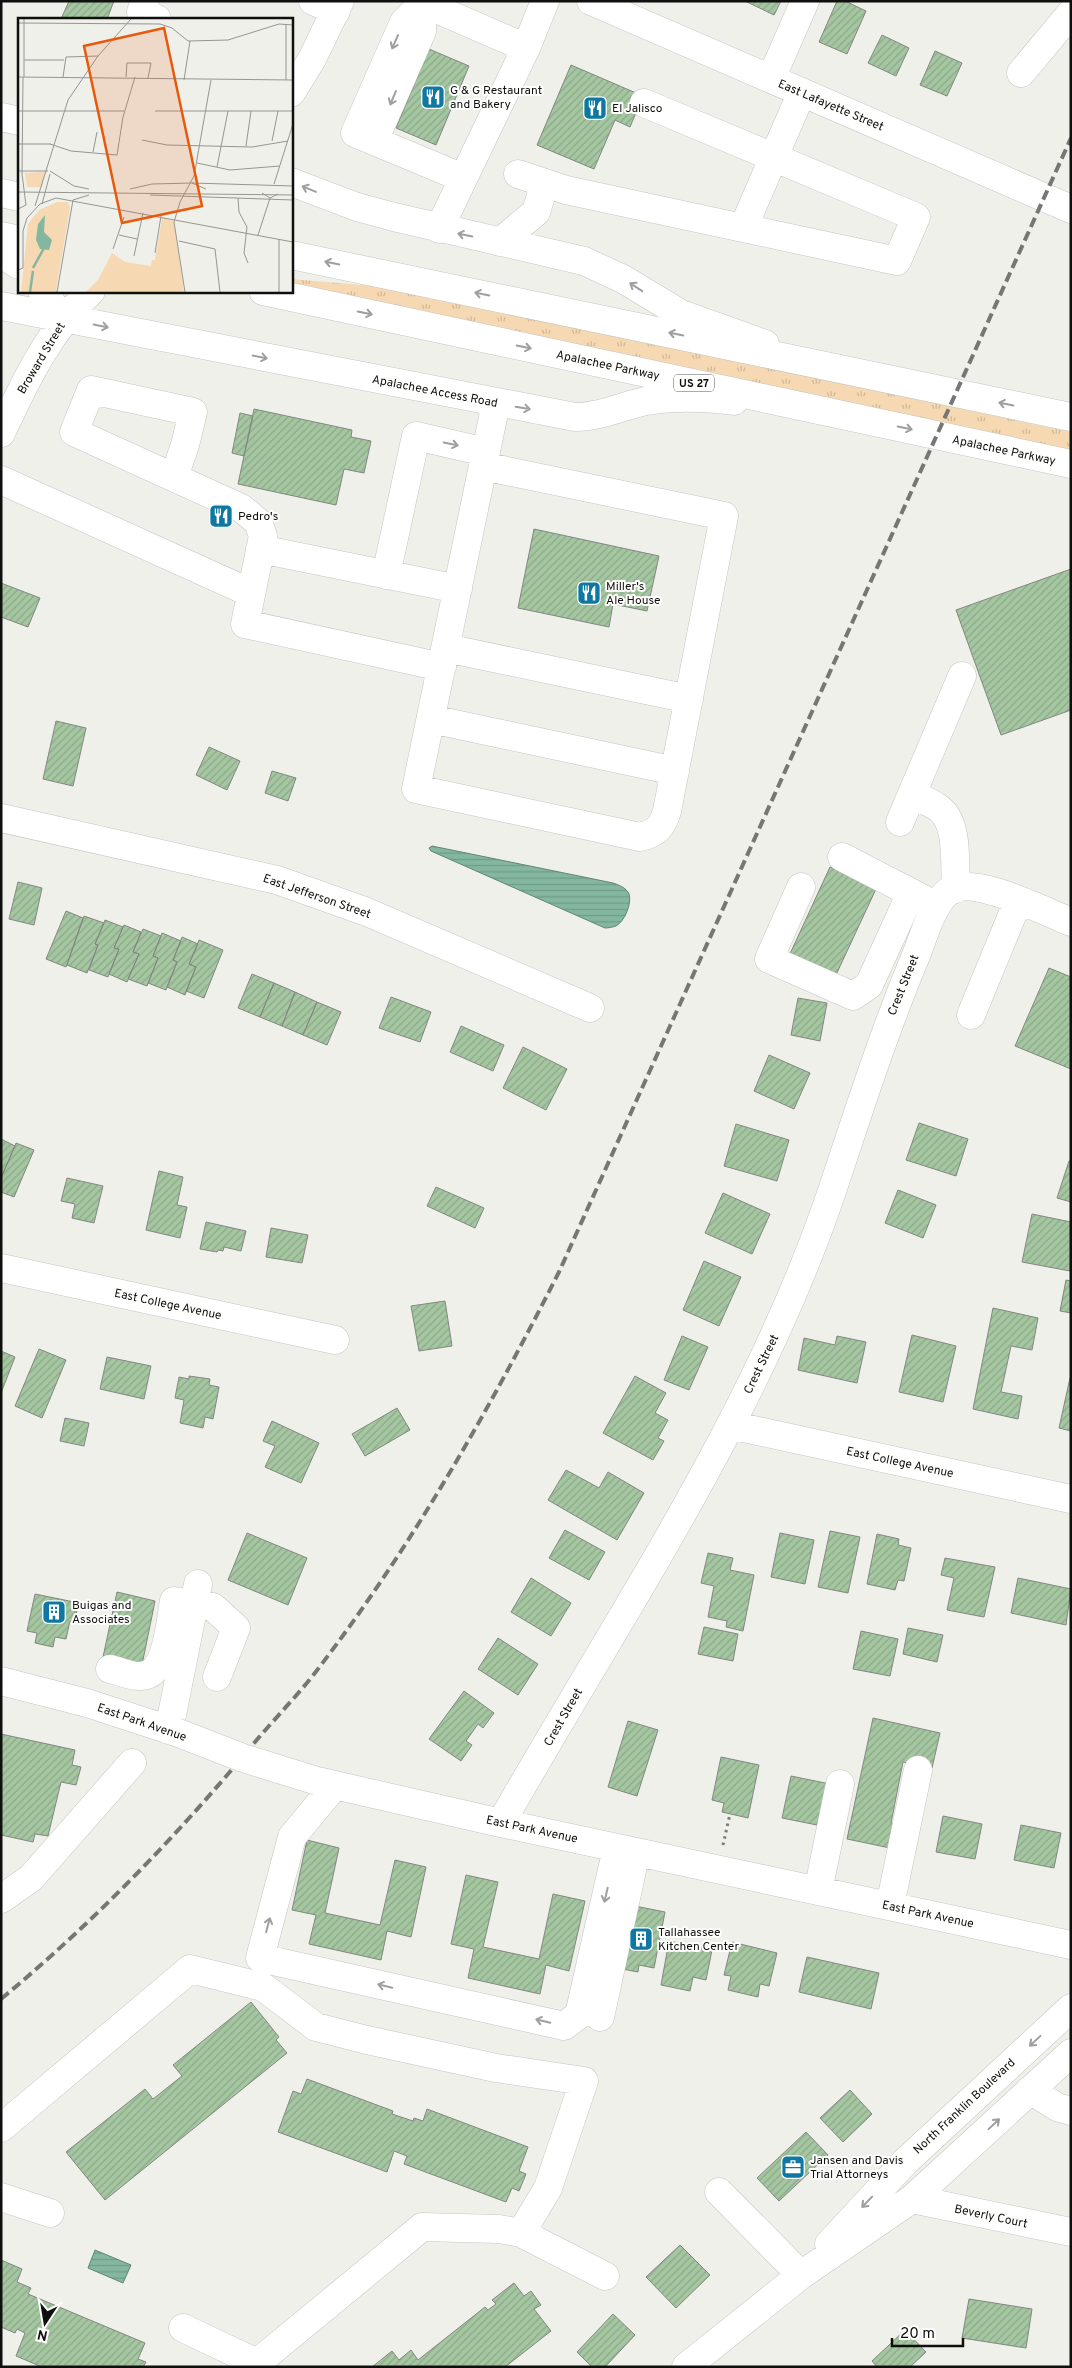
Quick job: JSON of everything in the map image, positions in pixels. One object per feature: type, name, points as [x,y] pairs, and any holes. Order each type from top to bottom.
[{"type":"street","points":[[438,229],[526,48],[545,1]]},
{"type":"street","name":"East Lafayette Street","points":[[591,1],[1071,209]]},
{"type":"street","points":[[771,80],[805,1]]},
{"type":"street","points":[[463,178],[365,137],[404,22],[423,3],[526,48]]},
{"type":"street","points":[[292,91],[312,60],[330,5]]},
{"type":"street","points":[[1021,73],[1071,13]]},
{"type":"street","points":[[743,228],[802,92]]},
{"type":"street","points":[[518,174],[566,190],[897,261],[916,218],[644,103]]},
{"type":"street","points":[[1,117],[18,121]]},
{"type":"street","points":[[292,182],[357,207],[438,229],[557,254],[598,266],[657,301],[694,319],[765,344],[877,376]]},
{"type":"street","points":[[500,242],[536,212],[545,183]]},
{"type":"street","points":[[1,193],[18,197]]},
{"type":"street","points":[[536,212],[557,254]]},
{"type":"street","points":[[1,236],[18,240]]},
{"type":"street","points":[[1,254],[18,264]]},
{"type":"street","points":[[292,254],[1071,416]]},
{"type":"street","points":[[43,292],[64,319]]},
{"type":"street","name":"Broward Street","points":[[1,433],[30,374],[64,319],[90,292]]},
{"type":"street","name":"Apalachee Parkway","points":[[268,292],[1071,464]]},
{"type":"street","name":"Apalachee Access Road","points":[[1,306],[570,416],[586,417],[645,401],[669,398],[702,398],[751,403],[870,421]]},
{"type":"street","points":[[386,575],[416,436],[485,459],[724,516],[668,811],[662,826],[652,834],[640,836],[416,789],[444,657],[485,459],[496,403]]},
{"type":"street","points":[[174,477],[241,508],[258,522],[263,536],[245,624],[689,699]]},
{"type":"street","points":[[1,480],[251,594]]},
{"type":"street","points":[[260,549],[458,589]]},
{"type":"street","points":[[900,822],[962,676]]},
{"type":"street","points":[[431,719],[675,771]]},
{"type":"street","points":[[912,794],[938,807],[948,819],[952,834],[953,894]]},
{"type":"street","name":"East Jefferson Street","points":[[1,818],[277,880],[367,912],[590,1008]]},
{"type":"street","points":[[842,858],[911,893],[953,894],[989,890],[1071,922]]},
{"type":"street","points":[[802,887],[769,959],[853,996],[869,985],[911,893]]},
{"type":"street","name":"Crest Street","points":[[500,1823],[646,1576],[730,1425],[769,1350],[826,1210],[898,997],[953,894]]},
{"type":"street","points":[[971,1015],[1018,901]]},
{"type":"street","points":[[869,985],[898,997]]},
{"type":"street","name":"East College Avenue","points":[[1,1268],[335,1340]]},
{"type":"street","name":"East College Avenue","points":[[730,1425],[1071,1499]]},
{"type":"street","points":[[110,1669],[138,1676],[153,1672],[162,1661],[174,1601],[196,1594]]},
{"type":"street","points":[[196,1594],[236,1628],[217,1677]]},
{"type":"street","points":[[172,1731],[196,1594]]},
{"type":"street","name":"East Park Avenue","points":[[1,1681],[88,1703],[172,1731],[243,1758],[326,1783],[500,1823],[1071,1945]]},
{"type":"street","points":[[1,1898],[31,1878],[132,1763]]},
{"type":"street","points":[[890,1906],[918,1770]]},
{"type":"street","points":[[326,1783],[292,1837],[260,1958],[564,2026],[578,2015],[627,1850]]},
{"type":"street","points":[[818,1891],[840,1784]]},
{"type":"street","points":[[600,2017],[627,1850]]},
{"type":"street","points":[[1,2128],[190,1969],[263,1987],[316,2026],[367,2040],[496,2068],[584,2081],[548,2188],[521,2233]]},
{"type":"street","name":"North Franklin Boulevard","points":[[801,2275],[906,2161],[1071,2008]]},
{"type":"street","name":"North Franklin Boulevard","points":[[686,2367],[801,2275],[912,2199],[1071,2053]]},
{"type":"street","points":[[1030,2090],[1057,2107],[1071,2111]]},
{"type":"street","points":[[719,2192],[801,2275]]},
{"type":"street","points":[[1,2197],[50,2213]]},
{"type":"street","name":"Beverly Court","points":[[912,2199],[1071,2232]]},
{"type":"street","points":[[183,2328],[257,2365],[422,2227],[499,2229],[521,2233],[605,2276]]},
{"type":"path","points":[[722,1848],[730,1814]]},
{"type":"green space","points":[[292,279],[374,286],[408,292],[1071,432],[1071,451],[292,284]]},
{"type":"shaded area","points":[[432,846],[613,883],[628,892],[630,898],[629,907],[619,924],[605,928],[431,851],[429,848]]},
{"type":"shaded area","points":[[95,2250],[131,2265],[123,2283],[88,2268]]},
{"type":"building","points":[[69,1],[114,1],[107,18],[61,18]]},
{"type":"building","points":[[745,1],[781,1],[774,15]]},
{"type":"building","points":[[837,1],[845,1],[866,11],[847,54],[819,42]]},
{"type":"building","points":[[882,35],[909,48],[896,76],[868,63]]},
{"type":"building","name":"G & G Restaurant and Bakery","points":[[429,49],[469,66],[436,145],[396,128]]},
{"type":"building","points":[[935,51],[962,63],[947,96],[920,85]]},
{"type":"building","name":"El Jalisco","points":[[571,65],[643,96],[630,127],[615,120],[594,169],[537,145]]},
{"type":"building","points":[[254,409],[352,430],[351,437],[371,441],[364,473],[344,469],[336,505],[238,484]]},
{"type":"building","points":[[240,413],[253,416],[244,456],[232,453]]},
{"type":"building","points":[[534,529],[659,556],[647,611],[613,604],[609,627],[518,608]]},
{"type":"building","points":[[1071,569],[1071,710],[1001,735],[956,610]]},
{"type":"building","points":[[1,583],[40,598],[28,627],[1,617]]},
{"type":"building","points":[[56,721],[86,728],[73,786],[43,779]]},
{"type":"building","points":[[209,747],[240,761],[227,790],[196,775]]},
{"type":"building","points":[[272,771],[296,778],[288,801],[265,793]]},
{"type":"building","points":[[830,867],[876,889],[835,977],[789,956]]},
{"type":"building","points":[[18,882],[42,888],[34,925],[9,919]]},
{"type":"building","points":[[66,911],[83,918],[66,967],[46,959]]},
{"type":"building","points":[[84,916],[104,923],[95,944],[98,945],[87,973],[67,965]]},
{"type":"building","points":[[105,920],[123,927],[114,948],[119,949],[108,977],[89,970],[98,945],[95,944]]},
{"type":"building","points":[[124,925],[141,932],[133,952],[139,954],[127,982],[109,974],[119,949],[114,948]]},
{"type":"building","points":[[143,929],[161,936],[153,956],[158,958],[147,986],[128,979],[139,954],[133,952]]},
{"type":"building","points":[[162,933],[181,941],[173,960],[177,962],[166,990],[148,983],[158,958],[153,956]]},
{"type":"building","points":[[182,937],[198,944],[189,964],[196,967],[185,995],[167,987],[177,962],[173,960]]},
{"type":"building","points":[[199,940],[223,950],[204,998],[186,991],[196,967],[189,964]]},
{"type":"building","points":[[1049,968],[1071,977],[1071,1069],[1015,1046]]},
{"type":"building","points":[[252,974],[274,983],[260,1017],[238,1008]]},
{"type":"building","points":[[274,983],[295,992],[282,1026],[260,1017]]},
{"type":"building","points":[[295,992],[317,1002],[303,1035],[282,1026]]},
{"type":"building","points":[[391,997],[431,1012],[420,1042],[379,1028]]},
{"type":"building","points":[[798,998],[827,1003],[820,1041],[791,1035]]},
{"type":"building","points":[[317,1002],[341,1012],[327,1045],[303,1035]]},
{"type":"building","points":[[461,1026],[504,1045],[493,1071],[450,1052]]},
{"type":"building","points":[[523,1047],[567,1069],[546,1110],[503,1088]]},
{"type":"building","points":[[769,1055],[810,1073],[794,1109],[754,1091]]},
{"type":"building","points":[[919,1123],[968,1139],[956,1176],[906,1160]]},
{"type":"building","points":[[736,1124],[789,1140],[777,1181],[724,1166]]},
{"type":"building","points":[[1,1139],[15,1146],[1,1178]]},
{"type":"building","points":[[16,1143],[34,1150],[14,1197],[1,1192],[1,1178]]},
{"type":"building","points":[[1069,1161],[1071,1161],[1071,1202],[1057,1198]]},
{"type":"building","points":[[159,1171],[183,1177],[177,1205],[187,1207],[180,1238],[146,1230]]},
{"type":"building","points":[[67,1178],[103,1186],[94,1223],[72,1218],[75,1204],[61,1201]]},
{"type":"building","points":[[436,1187],[484,1208],[475,1228],[427,1206]]},
{"type":"building","points":[[898,1190],[936,1205],[923,1238],[885,1223]]},
{"type":"building","points":[[723,1193],[770,1214],[752,1254],[705,1233]]},
{"type":"building","points":[[1032,1214],[1071,1222],[1070,1271],[1022,1262]]},
{"type":"building","points":[[206,1222],[246,1231],[241,1251],[224,1247],[223,1251],[218,1250],[217,1252],[200,1249]]},
{"type":"building","points":[[271,1228],[308,1235],[302,1263],[266,1257]]},
{"type":"building","points":[[704,1261],[741,1277],[719,1326],[683,1310]]},
{"type":"building","points":[[1066,1280],[1071,1281],[1071,1313],[1060,1311]]},
{"type":"building","points":[[445,1301],[452,1346],[419,1351],[411,1306]]},
{"type":"building","points":[[993,1308],[1038,1318],[1032,1350],[1011,1346],[1001,1392],[1022,1396],[1018,1419],[973,1409]]},
{"type":"building","points":[[912,1335],[956,1346],[943,1402],[899,1392]]},
{"type":"building","points":[[682,1336],[708,1347],[689,1390],[664,1380]]},
{"type":"building","points":[[837,1336],[866,1342],[857,1383],[798,1370],[804,1338],[835,1345]]},
{"type":"building","points":[[39,1349],[66,1360],[42,1418],[15,1406]]},
{"type":"building","points":[[1,1351],[15,1357],[1,1393]]},
{"type":"building","points":[[107,1357],[151,1366],[144,1399],[100,1389]]},
{"type":"building","points":[[189,1376],[210,1379],[209,1385],[219,1387],[213,1419],[205,1417],[203,1428],[180,1423],[184,1400],[175,1398],[179,1377],[189,1379]]},
{"type":"building","points":[[635,1376],[666,1393],[655,1413],[668,1420],[658,1438],[664,1441],[653,1460],[603,1433]]},
{"type":"building","points":[[1071,1378],[1071,1431],[1059,1428]]},
{"type":"building","points":[[397,1408],[410,1430],[365,1456],[352,1434]]},
{"type":"building","points":[[65,1418],[89,1423],[84,1446],[60,1441]]},
{"type":"building","points":[[272,1421],[319,1443],[301,1483],[265,1467],[275,1446],[263,1441]]},
{"type":"building","points":[[566,1470],[599,1488],[608,1472],[644,1493],[617,1540],[548,1500]]},
{"type":"building","points":[[565,1530],[605,1552],[589,1580],[549,1558]]},
{"type":"building","points":[[830,1531],[860,1537],[848,1593],[818,1587]]},
{"type":"building","points":[[247,1533],[307,1558],[288,1605],[228,1580]]},
{"type":"building","points":[[780,1533],[814,1540],[805,1584],[771,1577]]},
{"type":"building","points":[[877,1534],[899,1539],[898,1545],[911,1548],[904,1581],[898,1580],[895,1590],[867,1584]]},
{"type":"building","points":[[708,1553],[733,1558],[730,1570],[754,1575],[743,1631],[726,1627],[727,1621],[708,1617],[714,1586],[701,1583]]},
{"type":"building","points":[[945,1558],[995,1567],[984,1617],[947,1610],[954,1578],[941,1575]]},
{"type":"building","points":[[531,1578],[571,1603],[551,1636],[511,1612]]},
{"type":"building","points":[[1018,1578],[1071,1589],[1066,1625],[1011,1613]]},
{"type":"building","points":[[117,1592],[155,1601],[142,1665],[103,1657]]},
{"type":"building","name":"Buigas and Associates","points":[[35,1594],[79,1603],[74,1622],[70,1621],[66,1639],[55,1637],[53,1647],[35,1643],[37,1633],[27,1631]]},
{"type":"building","points":[[704,1627],[738,1634],[733,1661],[698,1654]]},
{"type":"building","points":[[908,1628],[943,1635],[937,1662],[903,1654]]},
{"type":"building","points":[[861,1631],[898,1639],[890,1676],[853,1669]]},
{"type":"building","points":[[498,1638],[538,1664],[518,1695],[478,1669]]},
{"type":"building","points":[[464,1691],[494,1713],[483,1728],[478,1724],[466,1741],[472,1745],[461,1761],[429,1739]]},
{"type":"building","points":[[873,1718],[940,1733],[932,1768],[903,1762],[891,1823],[895,1824],[890,1848],[847,1839]]},
{"type":"building","points":[[628,1721],[658,1730],[637,1796],[608,1787]]},
{"type":"building","points":[[1,1734],[75,1750],[72,1765],[81,1767],[76,1785],[61,1782],[48,1836],[35,1834],[33,1842],[1,1835]]},
{"type":"building","points":[[721,1757],[759,1765],[748,1818],[722,1812],[724,1803],[712,1800]]},
{"type":"building","points":[[791,1776],[830,1784],[822,1826],[782,1818]]},
{"type":"building","points":[[943,1816],[982,1824],[975,1859],[936,1852]]},
{"type":"building","points":[[1021,1825],[1061,1833],[1054,1868],[1014,1860]]},
{"type":"building","points":[[307,1840],[339,1848],[325,1913],[380,1925],[395,1860],[426,1867],[411,1937],[387,1931],[381,1960],[309,1944],[316,1915],[292,1910]]},
{"type":"building","points":[[466,1875],[498,1882],[483,1947],[539,1959],[553,1894],[585,1901],[569,1971],[546,1965],[540,1994],[468,1978],[474,1949],[451,1944]]},
{"type":"building","name":"Tallahassee Kitchen Center","points":[[630,1905],[665,1912],[654,1968],[639,1965],[638,1972],[617,1968]]},
{"type":"building","points":[[669,1941],[712,1950],[706,1980],[693,1977],[690,1991],[661,1985]]},
{"type":"building","points":[[732,1942],[777,1953],[769,1986],[760,1984],[758,1997],[728,1990],[731,1976],[724,1975]]},
{"type":"building","points":[[807,1957],[879,1973],[871,2009],[799,1992]]},
{"type":"building","points":[[251,2002],[279,2037],[276,2040],[287,2053],[105,2200],[66,2152],[145,2089],[153,2099],[182,2076],[173,2065]]},
{"type":"building","points":[[307,2079],[393,2111],[392,2114],[413,2121],[414,2118],[423,2121],[427,2109],[528,2147],[519,2171],[526,2174],[519,2191],[512,2188],[506,2202],[404,2164],[407,2156],[394,2151],[387,2172],[278,2132],[293,2091],[301,2094]]},
{"type":"building","points":[[850,2090],[872,2114],[843,2142],[820,2118]]},
{"type":"building","name":"Jansen and Davis Trial Attorneys","points":[[806,2132],[828,2155],[779,2201],[757,2178]]},
{"type":"building","points":[[680,2245],[710,2275],[676,2308],[646,2277]]},
{"type":"building","points":[[1,2260],[22,2269],[17,2282],[31,2288],[28,2294],[145,2343],[138,2359],[146,2362],[143,2367],[42,2367],[16,2356],[25,2333],[17,2329],[15,2333],[1,2327]]},
{"type":"building","points":[[514,2283],[524,2296],[531,2291],[541,2305],[534,2309],[551,2331],[505,2367],[372,2367],[392,2351],[399,2360],[411,2350],[418,2360],[485,2307],[488,2310],[496,2304],[492,2300]]},
{"type":"building","points":[[969,2299],[1032,2309],[1026,2348],[962,2338]]},
{"type":"building","points":[[613,2314],[635,2335],[605,2367],[592,2367],[577,2352]]},
{"type":"building","points":[[905,2330],[926,2352],[910,2367],[877,2367],[872,2361]]},
{"type":"railway","points":[[1,1999],[102,1908],[165,1844],[226,1777],[305,1685],[355,1619],[388,1571],[478,1424],[559,1272],[1071,138]]},
{"type":"place","name":"G & G Restaurant and Bakery","points":[[433,97]]},
{"type":"place","name":"El Jalisco","points":[[595,108]]},
{"type":"place","name":"Pedro's","points":[[221,516]]},
{"type":"place","name":"Miller's Ale House","points":[[589,593]]},
{"type":"place","name":"Buigas and Associates","points":[[54,1612]]},
{"type":"place","name":"Tallahassee Kitchen Center","points":[[641,1939]]},
{"type":"place","name":"Jansen and Davis Trial Attorneys","points":[[793,2167]]}]
